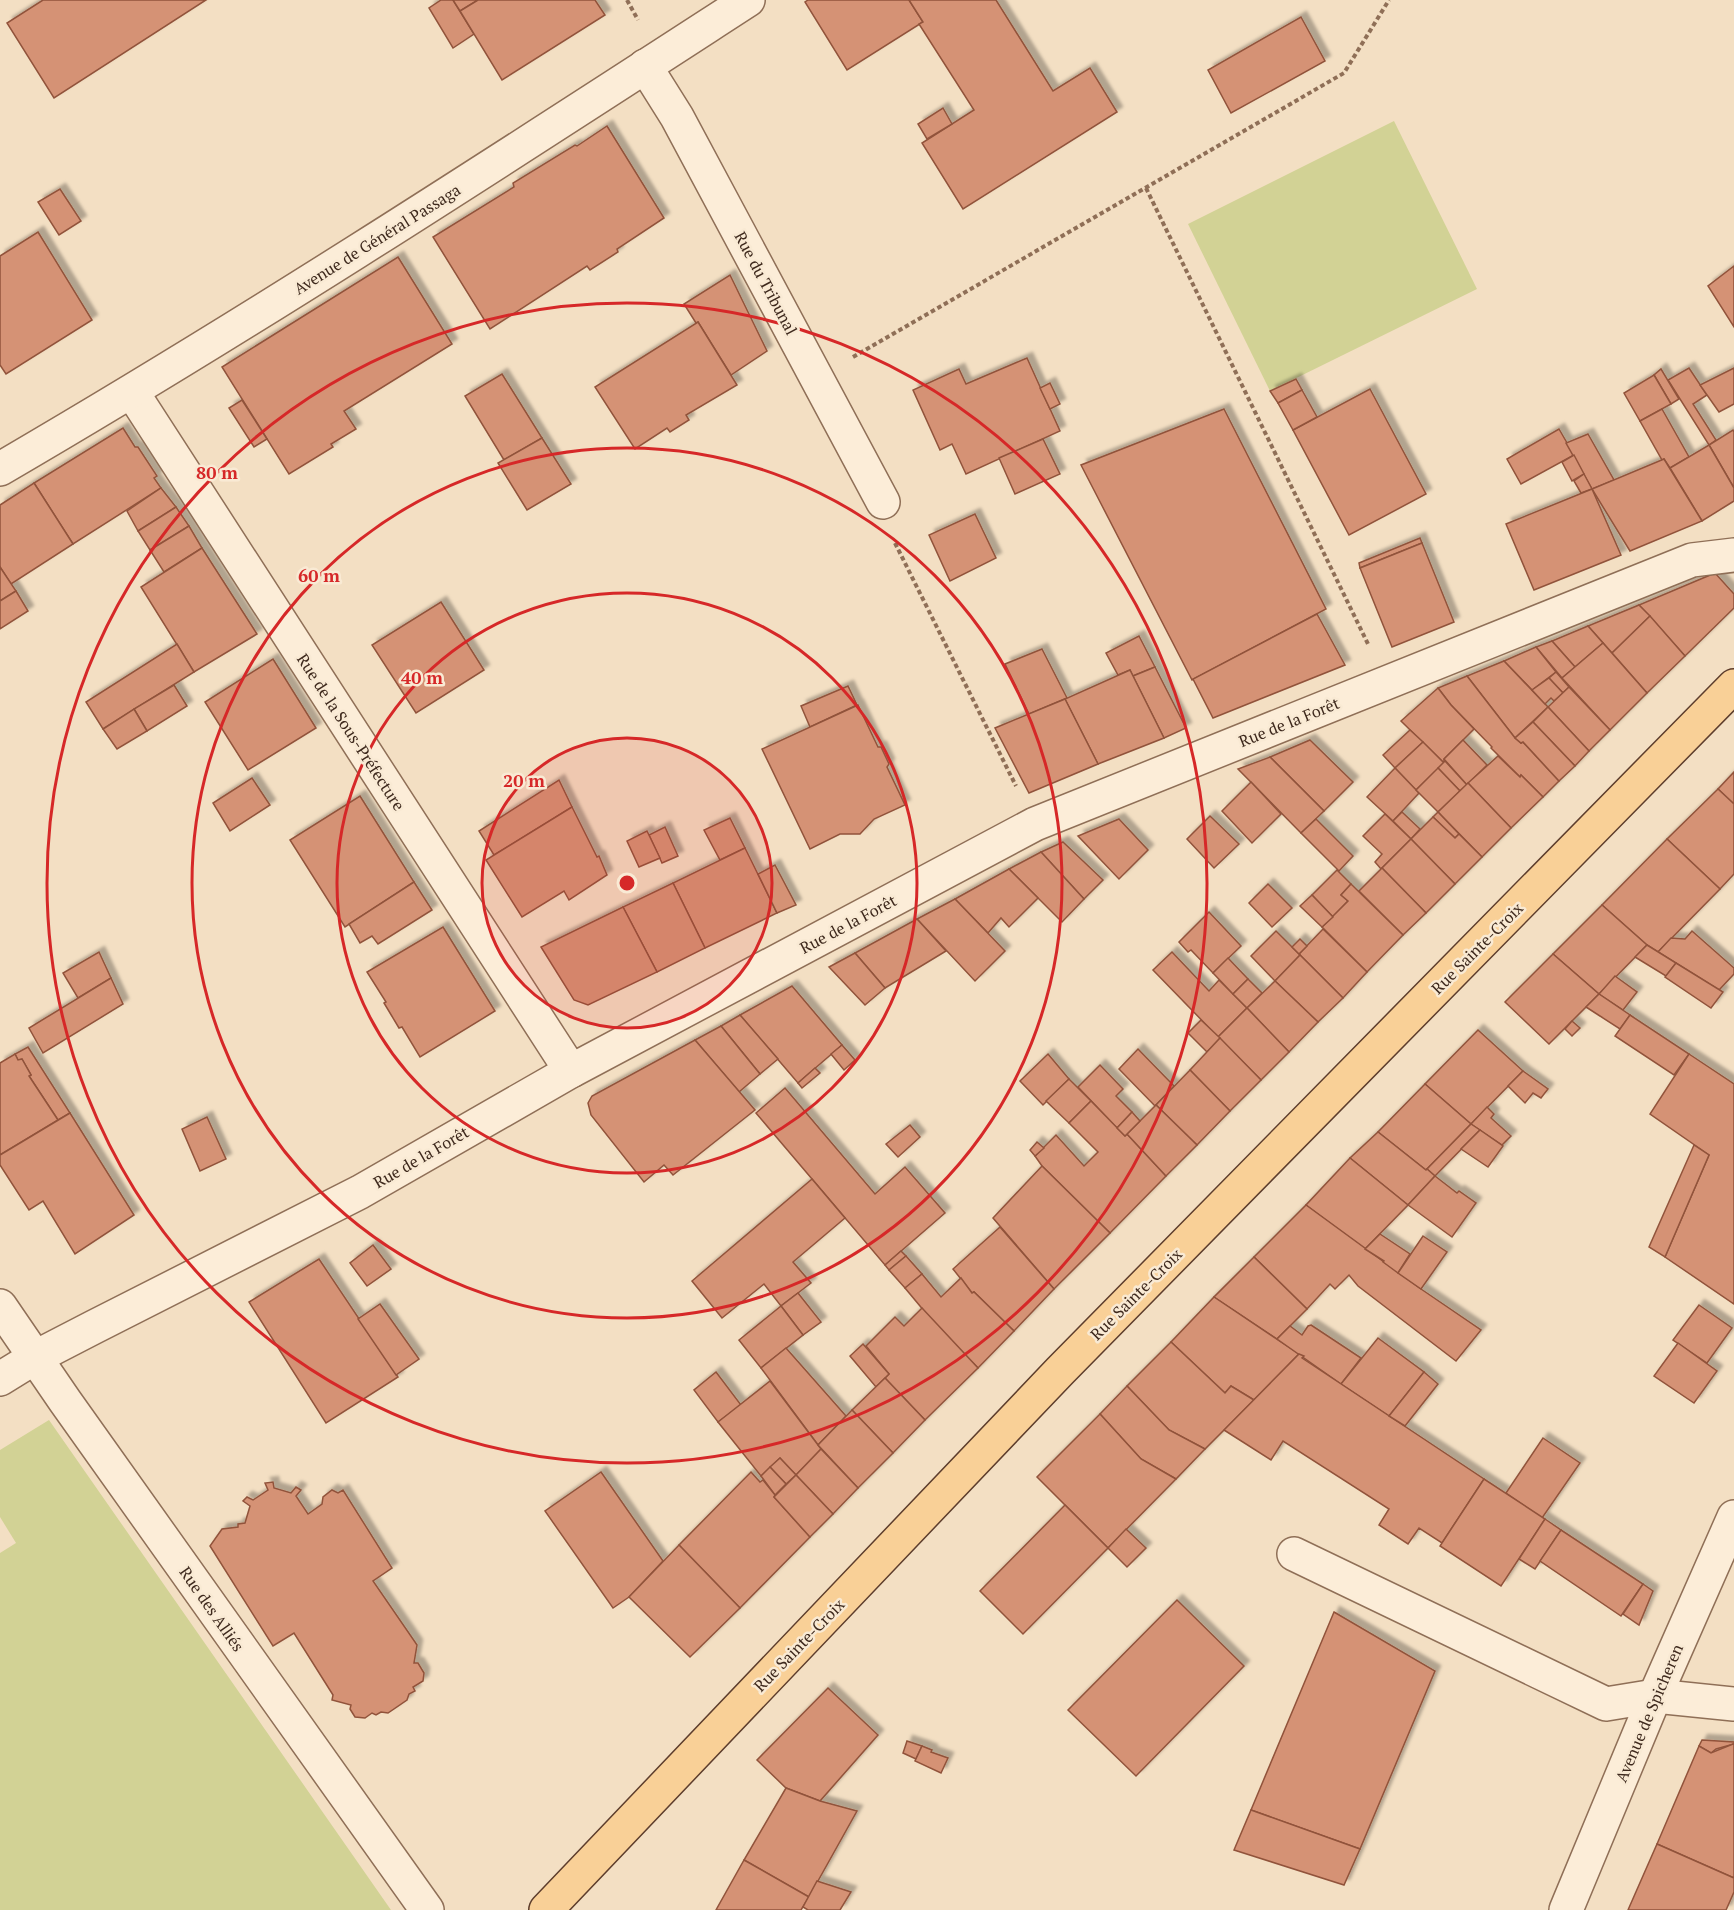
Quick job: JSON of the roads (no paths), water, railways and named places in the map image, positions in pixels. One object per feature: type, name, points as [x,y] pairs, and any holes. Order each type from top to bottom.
[{"type":"main road","name":"Rue Sainte-Croix","points":[[546,1910],[1060,1371],[1734,686]]},
{"type":"street","name":"Avenue de Général Passaga","points":[[0,469],[132,392],[392,230],[748,0]]},
{"type":"street","name":"Rue du Tribunal","points":[[645,66],[677,117],[883,502]]},
{"type":"street","name":"Rue de la Sous-Préfecture","points":[[132,392],[571,1071]]},
{"type":"street","name":"Rue de la Forêt","points":[[0,1379],[34,1358],[360,1192],[571,1071],[1035,824],[1692,560],[1734,555]]},
{"type":"street","name":"Rue des Alliés","points":[[0,1306],[34,1358],[427,1910]]},
{"type":"street","name":"Avenue de Spicheren","points":[[1566,1910],[1655,1696],[1734,1517]]},
{"type":"street","points":[[1294,1554],[1606,1704],[1655,1696],[1734,1704]]}]
